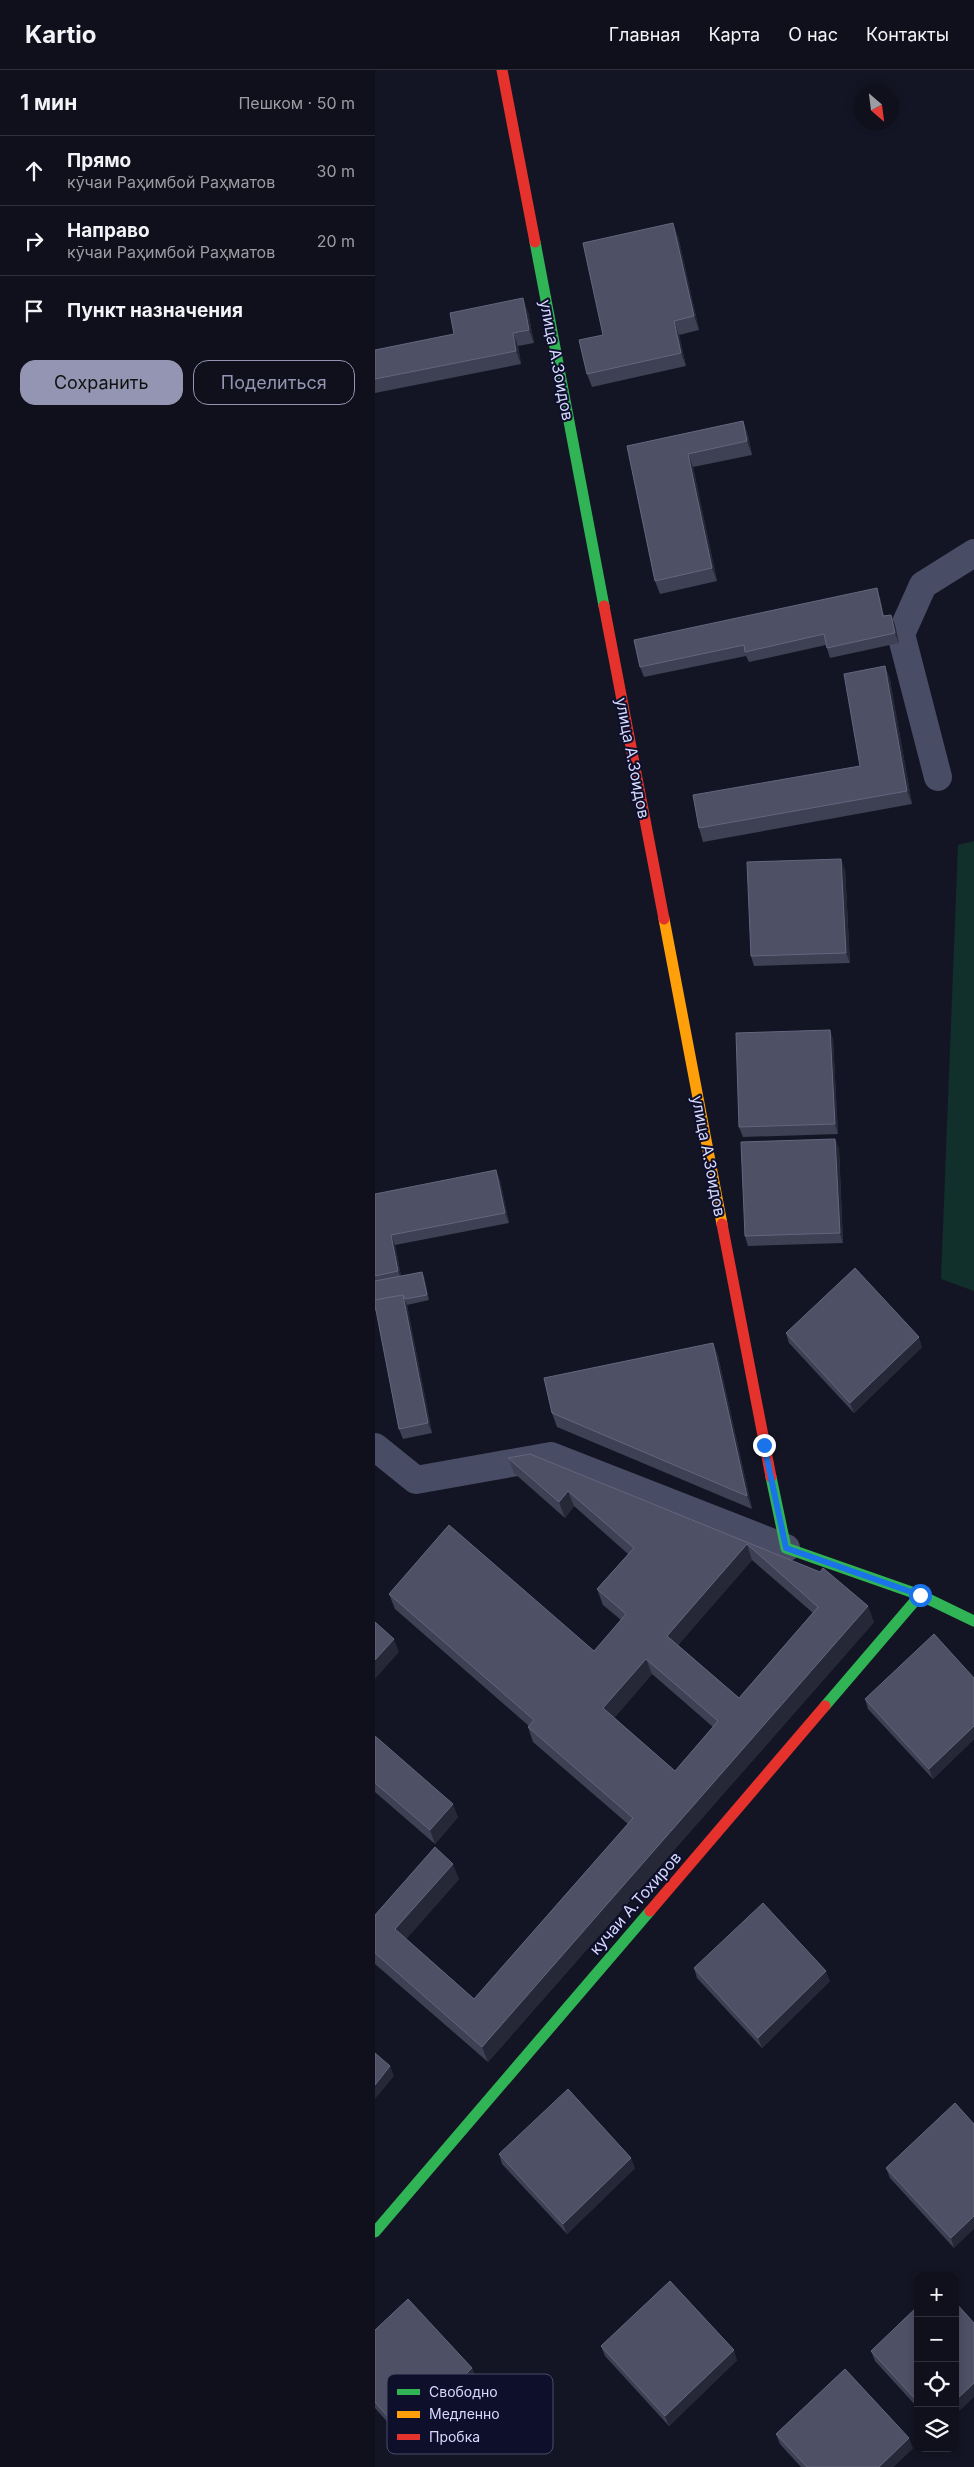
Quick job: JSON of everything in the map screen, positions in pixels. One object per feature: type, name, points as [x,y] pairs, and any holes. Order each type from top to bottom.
[{"type":"street","name":"улица А.Зоидов","points":[[502,70],[764,1445],[786,1548]]},
{"type":"street","points":[[938,777],[901,634],[923,585],[974,553]]},
{"type":"street","points":[[375,1447],[416,1480],[551,1456],[786,1548],[920,1595],[974,1621]]},
{"type":"street","name":"кучаи А.Тохиров","points":[[375,2232],[920,1595]]},
{"type":"green space","points":[[974,841],[974,1291],[941,1279],[958,845]]},
{"type":"building","points":[[673,223],[694,316],[674,321],[681,353],[587,374],[579,340],[603,335],[583,243]]},
{"type":"building","points":[[523,298],[529,330],[513,333],[516,351],[375,379],[375,350],[454,334],[450,313]]},
{"type":"building","points":[[743,421],[747,441],[688,454],[712,568],[655,581],[627,446]]},
{"type":"building","points":[[877,588],[883,616],[891,615],[895,633],[827,648],[824,634],[745,652],[744,645],[640,667],[634,640]]},
{"type":"building","points":[[885,666],[907,791],[699,828],[693,795],[860,766],[844,674]]},
{"type":"building","points":[[841,859],[846,953],[751,956],[747,862]]},
{"type":"building","points":[[830,1030],[835,1124],[739,1127],[736,1033]]},
{"type":"building","points":[[835,1139],[840,1233],[745,1236],[741,1142]]},
{"type":"building","points":[[496,1170],[505,1213],[391,1235],[398,1271],[375,1276],[375,1194]]},
{"type":"building","points":[[855,1268],[919,1337],[850,1403],[786,1333]]},
{"type":"building","points":[[422,1272],[427,1295],[405,1299],[403,1295],[375,1300],[375,1281]]},
{"type":"building","points":[[403,1295],[428,1423],[399,1429],[375,1300]]},
{"type":"building","points":[[713,1343],[747,1496],[552,1413],[544,1378]]},
{"type":"building","points":[[530,1454],[820,1572],[823,1568],[868,1606],[482,2047],[375,1953],[375,1915],[435,1847],[453,1864],[395,1929],[474,1999],[633,1818],[528,1727],[534,1720],[389,1594],[449,1525],[594,1651],[626,1614],[597,1589],[634,1548],[568,1491],[559,1502],[508,1458]],"holes":[[[747,1544],[818,1607],[739,1698],[667,1636]],[[646,1659],[718,1721],[675,1771],[603,1708]]]},
{"type":"building","points":[[375,1622],[394,1639],[375,1660]]},
{"type":"building","points":[[934,1634],[974,1678],[974,1726],[929,1769],[865,1699]]},
{"type":"building","points":[[375,1736],[453,1804],[430,1830],[375,1783]]},
{"type":"building","points":[[763,1903],[826,1971],[758,2038],[694,1968]]},
{"type":"building","points":[[375,2053],[390,2066],[375,2085]]},
{"type":"building","points":[[568,2089],[631,2158],[563,2224],[499,2154]]},
{"type":"building","points":[[955,2103],[974,2124],[974,2216],[951,2238],[886,2168]]},
{"type":"building","points":[[670,2281],[734,2350],[665,2416],[601,2346]]},
{"type":"building","points":[[408,2299],[472,2368],[466,2374],[387,2374],[387,2416],[375,2402],[375,2330]]},
{"type":"building","points":[[959,2306],[974,2323],[974,2383],[959,2397]]},
{"type":"building","points":[[914,2310],[914,2398],[871,2351]]},
{"type":"building","points":[[845,2369],[909,2438],[879,2467],[807,2467],[776,2434]]},
{"type":"traffic: fast","points":[[535,242],[604,606]]},
{"type":"traffic: fast","points":[[771,1477],[786,1548],[920,1595],[974,1621]]},
{"type":"traffic: fast","points":[[825,1706],[920,1595]]},
{"type":"traffic: fast","points":[[375,2232],[650,1911]]},
{"type":"traffic: slow","points":[[664,919],[722,1224]]},
{"type":"traffic: jam","points":[[502,70],[535,242]]},
{"type":"traffic: jam","points":[[604,606],[664,919]]},
{"type":"traffic: jam","points":[[722,1224],[771,1477]]},
{"type":"traffic: jam","points":[[650,1911],[825,1706]]},
{"type":"route","points":[[764,1445],[786,1548],[920,1595]]}]
